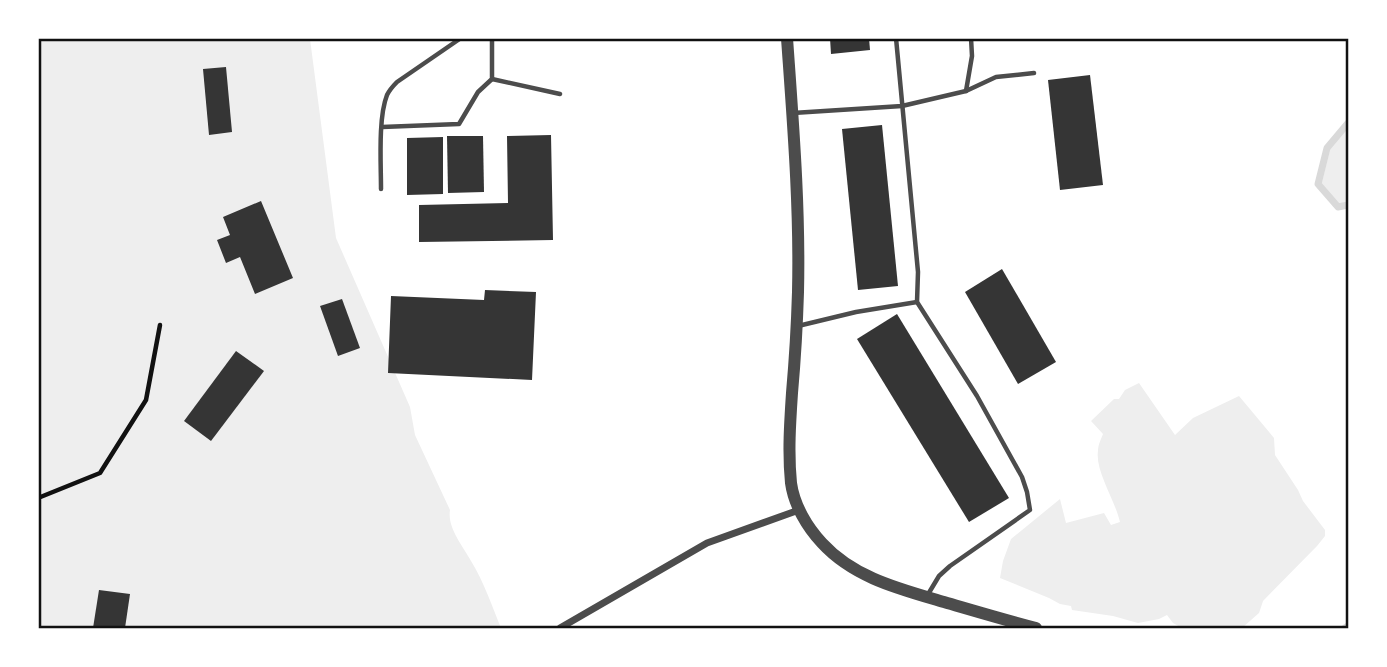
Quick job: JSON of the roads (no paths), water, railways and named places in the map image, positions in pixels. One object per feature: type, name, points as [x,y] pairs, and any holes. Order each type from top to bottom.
[{"type":"street","points":[[787,38],[798,203],[799,262],[789,438],[792,486],[799,510],[816,537],[843,562],[863,574],[888,585],[1036,628]]},
{"type":"street","points":[[560,628],[707,543],[799,510]]},
{"type":"lane","points":[[380,188],[382,127],[389,91],[397,82],[461,38]]},
{"type":"lane","points":[[382,127],[459,124],[478,92],[492,79],[492,38]]},
{"type":"lane","points":[[896,38],[918,272],[917,302],[977,396],[1022,477],[1030,510],[950,566],[927,597]]},
{"type":"lane","points":[[965,91],[972,56],[971,38]]},
{"type":"lane","points":[[792,113],[902,106],[965,91],[996,77],[1034,73]]},
{"type":"lane","points":[[492,79],[560,94]]},
{"type":"lane","points":[[797,326],[856,312],[917,302]]},
{"type":"waterway","points":[[1348,123],[1327,148],[1318,184],[1338,207],[1348,205]]}]
